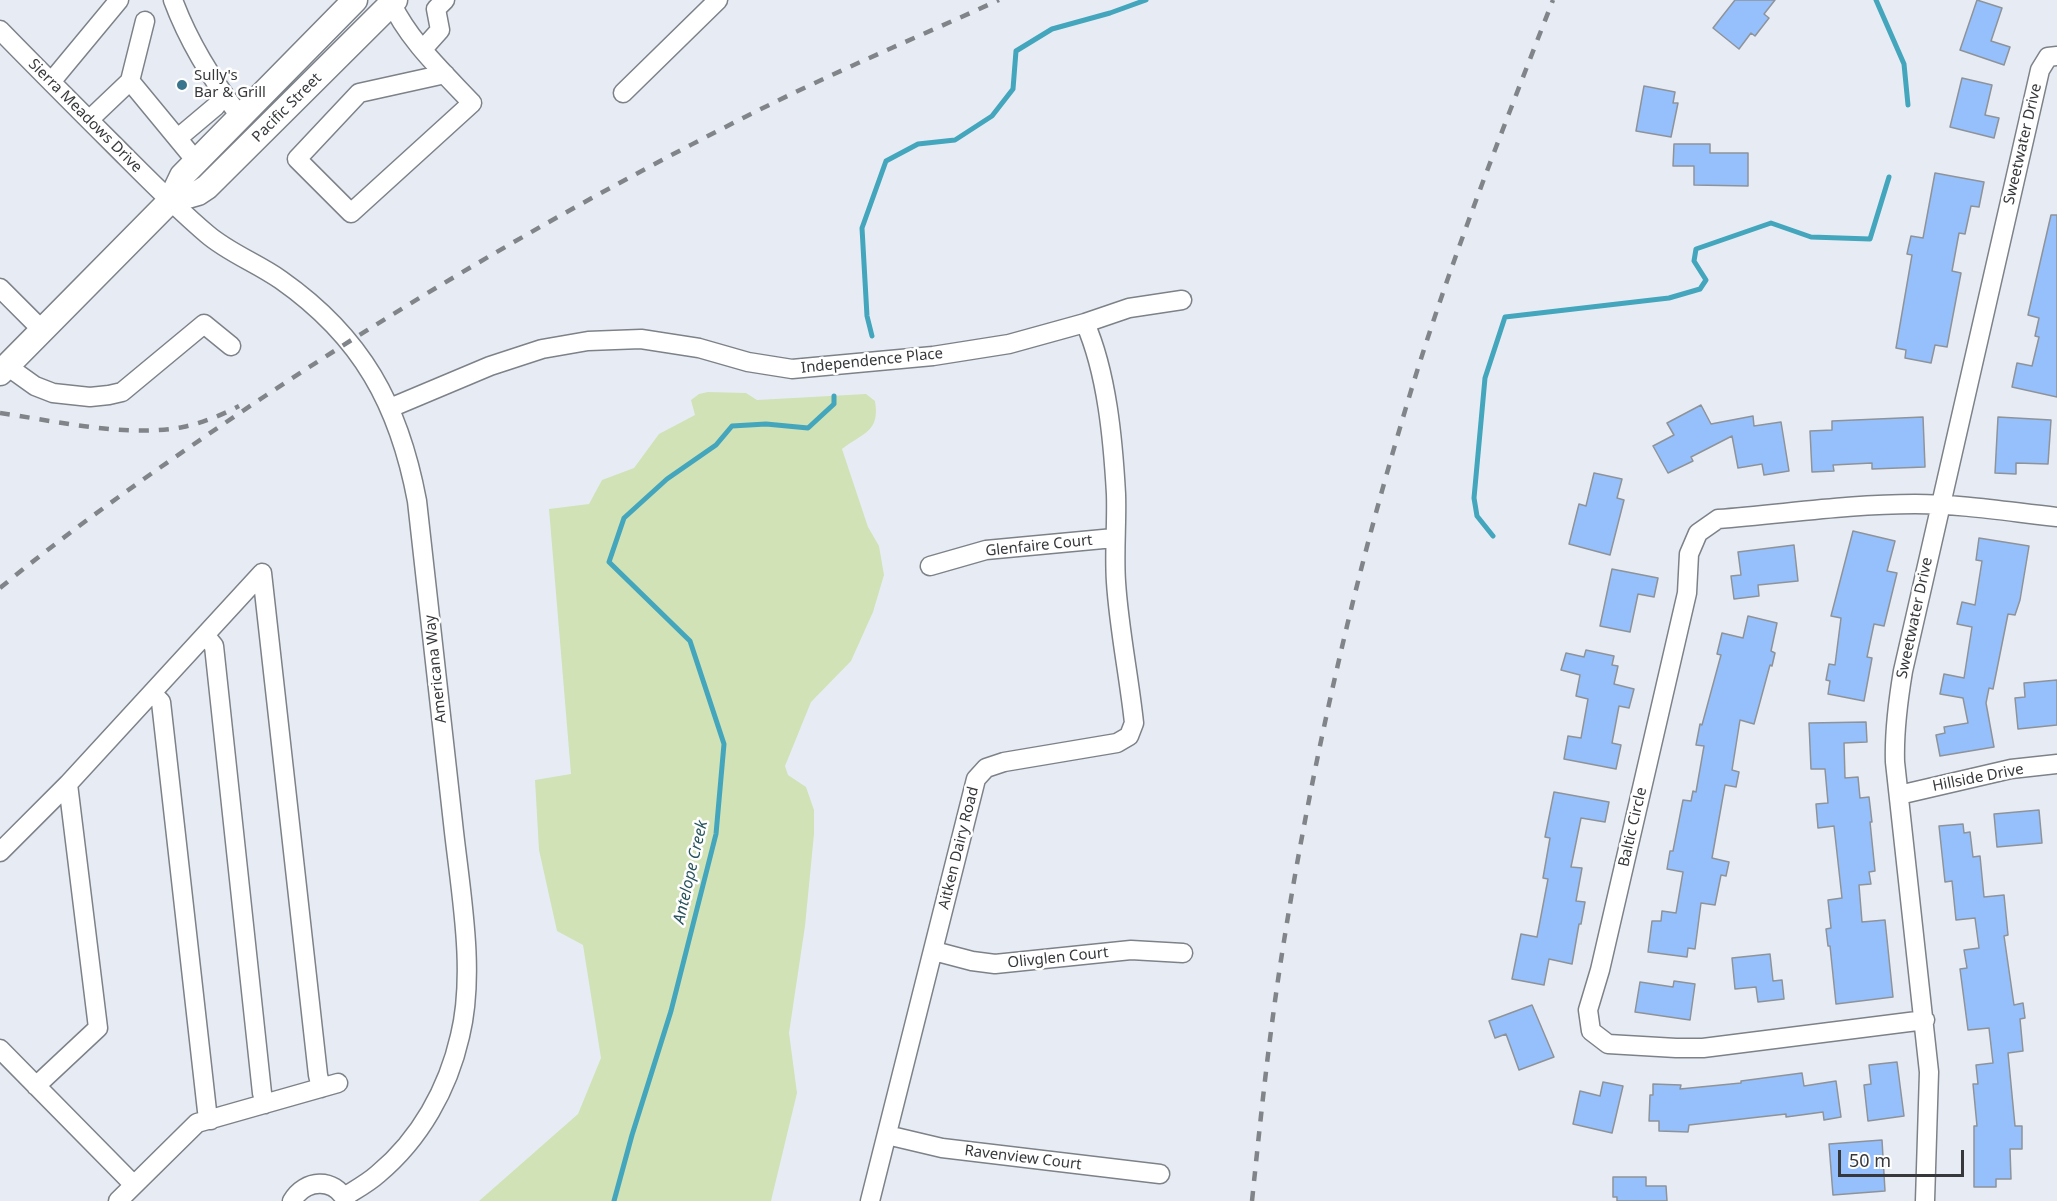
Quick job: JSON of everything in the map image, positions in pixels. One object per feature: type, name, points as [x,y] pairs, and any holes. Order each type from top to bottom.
[{"type":"main road","name":"Pacific Street","points":[[4,369],[171,201],[182,176],[355,0]]},
{"type":"main road","name":"Pacific Street","points":[[171,201],[198,193],[207,187],[392,1]]},
{"type":"street","points":[[51,82],[119,0]]},
{"type":"street","points":[[173,0],[205,68],[240,116]]},
{"type":"street","points":[[423,49],[440,30],[436,9],[445,0]]},
{"type":"street","points":[[623,93],[718,0]]},
{"type":"street","points":[[392,1],[409,35],[472,103],[351,213],[297,159],[359,93],[445,74]]},
{"type":"street","points":[[89,120],[130,81],[145,21]]},
{"type":"street","name":"Sierra Meadows Drive","points":[[0,30],[171,201]]},
{"type":"street","name":"Sweetwater Drive","points":[[1925,1201],[1929,1072],[1894,733],[1903,671],[2040,70],[2048,57],[2057,56]]},
{"type":"street","points":[[130,81],[196,161]]},
{"type":"street","points":[[178,138],[216,106]]},
{"type":"street","name":"Americana Way","points":[[171,201],[209,236],[278,278],[333,322],[359,355],[390,408],[412,476],[417,501],[463,916],[466,996],[460,1035],[447,1080],[425,1121],[398,1156],[345,1199]]},
{"type":"street","points":[[0,288],[42,330]]},
{"type":"street","name":"Independence Place","points":[[390,408],[490,366],[542,349],[588,341],[641,339],[699,348],[748,362],[792,369],[933,356],[1009,344],[1129,308],[1182,300]]},
{"type":"street","name":"Aitken Dairy Road","points":[[870,1201],[976,779],[986,768],[1004,762],[1117,743],[1129,736],[1134,723],[1116,584],[1114,537],[1116,495],[1103,380],[1085,323]]},
{"type":"street","points":[[4,369],[53,393],[90,398],[122,392],[204,324],[231,346]]},
{"type":"street","name":"Baltic Circle","points":[[1925,1020],[1703,1048],[1608,1044],[1591,1031],[1588,1010],[1600,970],[1687,593],[1689,554],[1698,533],[1718,519],[1864,506],[1941,504],[2057,517]]},
{"type":"street","name":"Glenfaire Court","points":[[930,566],[986,550],[1114,537]]},
{"type":"street","points":[[0,852],[68,784],[262,573],[318,1075],[330,1085],[197,1123],[118,1201]]},
{"type":"street","points":[[205,635],[214,646],[265,1104]]},
{"type":"street","points":[[152,693],[161,702],[207,1111],[211,1120]]},
{"type":"street","name":"Hillside Drive","points":[[1899,795],[2011,769],[2057,764]]},
{"type":"street","points":[[36,1086],[98,1028],[68,784]]},
{"type":"street","name":"Olivglen Court","points":[[934,951],[972,961],[995,964],[1131,950],[1183,953]]},
{"type":"street","points":[[0,1049],[134,1185]]},
{"type":"street","name":"Ravenview Court","points":[[887,1135],[942,1148],[1160,1174]]},
{"type":"street","points":[[292,1201],[302,1188],[318,1183],[335,1188],[345,1199]]},
{"type":"green space","points":[[708,392],[746,393],[757,400],[866,394],[875,401],[876,411],[873,425],[869,430],[842,449],[868,527],[879,546],[884,575],[873,612],[851,661],[811,702],[785,766],[788,775],[806,787],[814,810],[814,834],[805,926],[789,1033],[797,1093],[771,1201],[479,1201],[578,1114],[601,1058],[583,945],[557,931],[539,850],[535,780],[571,774],[549,509],[589,504],[602,480],[634,468],[659,434],[695,415],[691,400],[699,394]]},
{"type":"building","points":[[1735,0],[1775,0],[1764,14],[1769,18],[1755,36],[1751,33],[1739,49],[1713,28]]},
{"type":"building","points":[[1977,0],[2002,8],[1991,41],[2010,47],[2004,65],[1960,50]]},
{"type":"building","points":[[1962,78],[1992,85],[1985,115],[1999,118],[1994,138],[1950,127]]},
{"type":"building","points":[[1644,86],[1675,92],[1673,103],[1678,103],[1671,137],[1636,131]]},
{"type":"building","points":[[1674,144],[1710,144],[1710,153],[1748,153],[1748,186],[1694,185],[1694,166],[1673,166]]},
{"type":"building","points":[[1935,173],[1984,182],[1979,207],[1971,206],[1965,234],[1959,233],[1952,271],[1961,273],[1947,347],[1935,345],[1931,363],[1905,358],[1906,350],[1896,348],[1912,255],[1907,254],[1911,236],[1923,238]]},
{"type":"building","points":[[2051,215],[2057,215],[2057,397],[2012,387],[2017,363],[2032,366],[2039,337],[2035,336],[2039,318],[2028,315]]},
{"type":"building","points":[[1701,405],[1711,424],[1753,416],[1754,426],[1781,422],[1789,471],[1764,475],[1762,464],[1738,468],[1732,436],[1691,457],[1693,461],[1668,473],[1653,446],[1674,435],[1667,423]]},
{"type":"building","points":[[1923,417],[1925,467],[1872,469],[1872,463],[1833,465],[1834,471],[1812,472],[1810,431],[1832,430],[1832,421]]},
{"type":"building","points":[[1998,417],[2051,420],[2048,464],[2016,463],[2016,474],[1995,473]]},
{"type":"building","points":[[1594,473],[1622,479],[1617,498],[1624,500],[1610,555],[1569,544],[1579,504],[1586,506]]},
{"type":"building","points":[[1853,531],[1895,541],[1887,571],[1897,573],[1884,626],[1874,624],[1867,657],[1872,658],[1864,701],[1828,694],[1830,681],[1826,680],[1829,664],[1835,665],[1841,618],[1831,616]]},
{"type":"building","points":[[1979,538],[2029,546],[2020,600],[2015,615],[2008,614],[1993,689],[1989,688],[1986,703],[1994,747],[1940,756],[1936,735],[1945,733],[1944,727],[1968,723],[1963,698],[1940,694],[1944,674],[1964,678],[1972,627],[1957,624],[1962,602],[1975,605],[1982,561],[1976,560]]},
{"type":"building","points":[[1794,545],[1798,581],[1758,585],[1759,596],[1734,599],[1731,576],[1741,575],[1738,552]]},
{"type":"building","points":[[1612,569],[1658,578],[1654,597],[1638,594],[1630,632],[1600,626]]},
{"type":"building","points":[[1748,616],[1777,623],[1771,651],[1775,653],[1754,724],[1740,720],[1732,770],[1739,772],[1736,787],[1725,785],[1712,858],[1729,862],[1726,876],[1721,875],[1715,905],[1701,903],[1695,949],[1688,948],[1687,957],[1648,952],[1652,921],[1661,921],[1662,911],[1676,913],[1683,872],[1667,869],[1683,800],[1691,801],[1693,791],[1696,792],[1704,746],[1696,745],[1721,655],[1717,654],[1722,633],[1743,638]]},
{"type":"building","points":[[1586,650],[1614,656],[1612,665],[1618,666],[1614,684],[1634,689],[1629,708],[1619,706],[1612,743],[1621,745],[1616,769],[1564,759],[1568,736],[1581,738],[1588,699],[1576,696],[1580,675],[1561,670],[1566,653],[1584,657]]},
{"type":"building","points":[[2057,680],[2057,725],[2018,729],[2015,698],[2025,697],[2024,683]]},
{"type":"building","points":[[1866,722],[1867,742],[1844,743],[1845,778],[1858,777],[1860,798],[1869,797],[1875,871],[1869,872],[1871,884],[1859,885],[1862,922],[1885,920],[1893,997],[1836,1004],[1826,929],[1831,928],[1828,900],[1842,898],[1834,826],[1818,828],[1816,804],[1828,803],[1825,769],[1811,769],[1809,723]]},
{"type":"building","points":[[1554,792],[1609,802],[1605,822],[1581,818],[1571,867],[1582,868],[1576,901],[1585,902],[1581,924],[1579,924],[1572,964],[1549,959],[1544,985],[1512,979],[1521,934],[1537,937],[1548,879],[1543,878],[1550,838],[1545,837]]},
{"type":"building","points":[[2039,810],[2042,843],[1997,847],[1994,814]]},
{"type":"building","points":[[1963,824],[1964,833],[1970,832],[1973,857],[1980,856],[1984,897],[2004,895],[2008,935],[2004,936],[2014,1005],[2023,1003],[2025,1018],[2020,1019],[2023,1051],[2008,1053],[2015,1126],[2022,1126],[2022,1149],[2010,1149],[2011,1179],[1996,1179],[1996,1187],[1974,1187],[1974,1126],[1977,1126],[1973,1084],[1978,1084],[1976,1065],[1993,1063],[1989,1028],[1968,1030],[1960,969],[1967,968],[1964,950],[1979,948],[1975,918],[1956,920],[1952,881],[1945,882],[1939,826]]},
{"type":"building","points":[[1770,954],[1773,981],[1782,980],[1784,999],[1758,1002],[1756,987],[1735,989],[1732,958]]},
{"type":"building","points":[[1674,981],[1695,984],[1690,1020],[1635,1012],[1640,982],[1673,987]]},
{"type":"building","points":[[1532,1005],[1554,1057],[1519,1070],[1506,1034],[1495,1038],[1489,1021]]},
{"type":"building","points":[[1897,1062],[1904,1116],[1868,1121],[1864,1085],[1871,1084],[1869,1065]]},
{"type":"building","points":[[1802,1073],[1804,1086],[1836,1081],[1841,1117],[1824,1120],[1823,1112],[1786,1117],[1786,1114],[1689,1125],[1688,1132],[1659,1131],[1659,1121],[1649,1121],[1650,1095],[1653,1095],[1653,1084],[1681,1085],[1680,1089],[1741,1083],[1741,1081]]},
{"type":"building","points":[[1603,1082],[1623,1086],[1612,1133],[1573,1124],[1580,1091],[1600,1096]]},
{"type":"building","points":[[1882,1140],[1885,1191],[1833,1195],[1829,1144]]},
{"type":"building","points":[[1613,1177],[1646,1177],[1646,1186],[1666,1186],[1667,1201],[1617,1201],[1617,1197],[1613,1197]]},
{"type":"waterway","name":"Antelope Creek","points":[[872,336],[867,316],[862,228],[886,161],[918,144],[955,140],[992,116],[1013,89],[1016,51],[1052,29],[1110,13],[1146,0]]},
{"type":"waterway","points":[[1876,0],[1904,64],[1908,105]]},
{"type":"waterway","points":[[1493,536],[1477,516],[1474,498],[1485,378],[1505,317],[1669,298],[1700,289],[1706,280],[1694,261],[1696,249],[1771,223],[1811,237],[1870,239],[1889,177]]},
{"type":"waterway","name":"Antelope Creek","points":[[614,1201],[671,1011],[716,834],[724,744],[690,641],[609,562],[624,518],[667,479],[716,445],[732,426],[766,424],[808,428],[834,404],[834,396]]},
{"type":"railway","points":[[0,588],[97,513],[164,465],[324,357],[444,283],[692,144],[785,97],[999,0]]},
{"type":"railway","points":[[1252,1201],[1274,1006],[1296,870],[1324,729],[1356,589],[1374,519],[1429,333],[1480,189],[1553,0]]},
{"type":"railway","points":[[0,413],[115,430],[139,431],[183,427],[226,413],[239,406]]},
{"type":"place","name":"Sully's Bar & Grill","points":[[182,85]]}]
